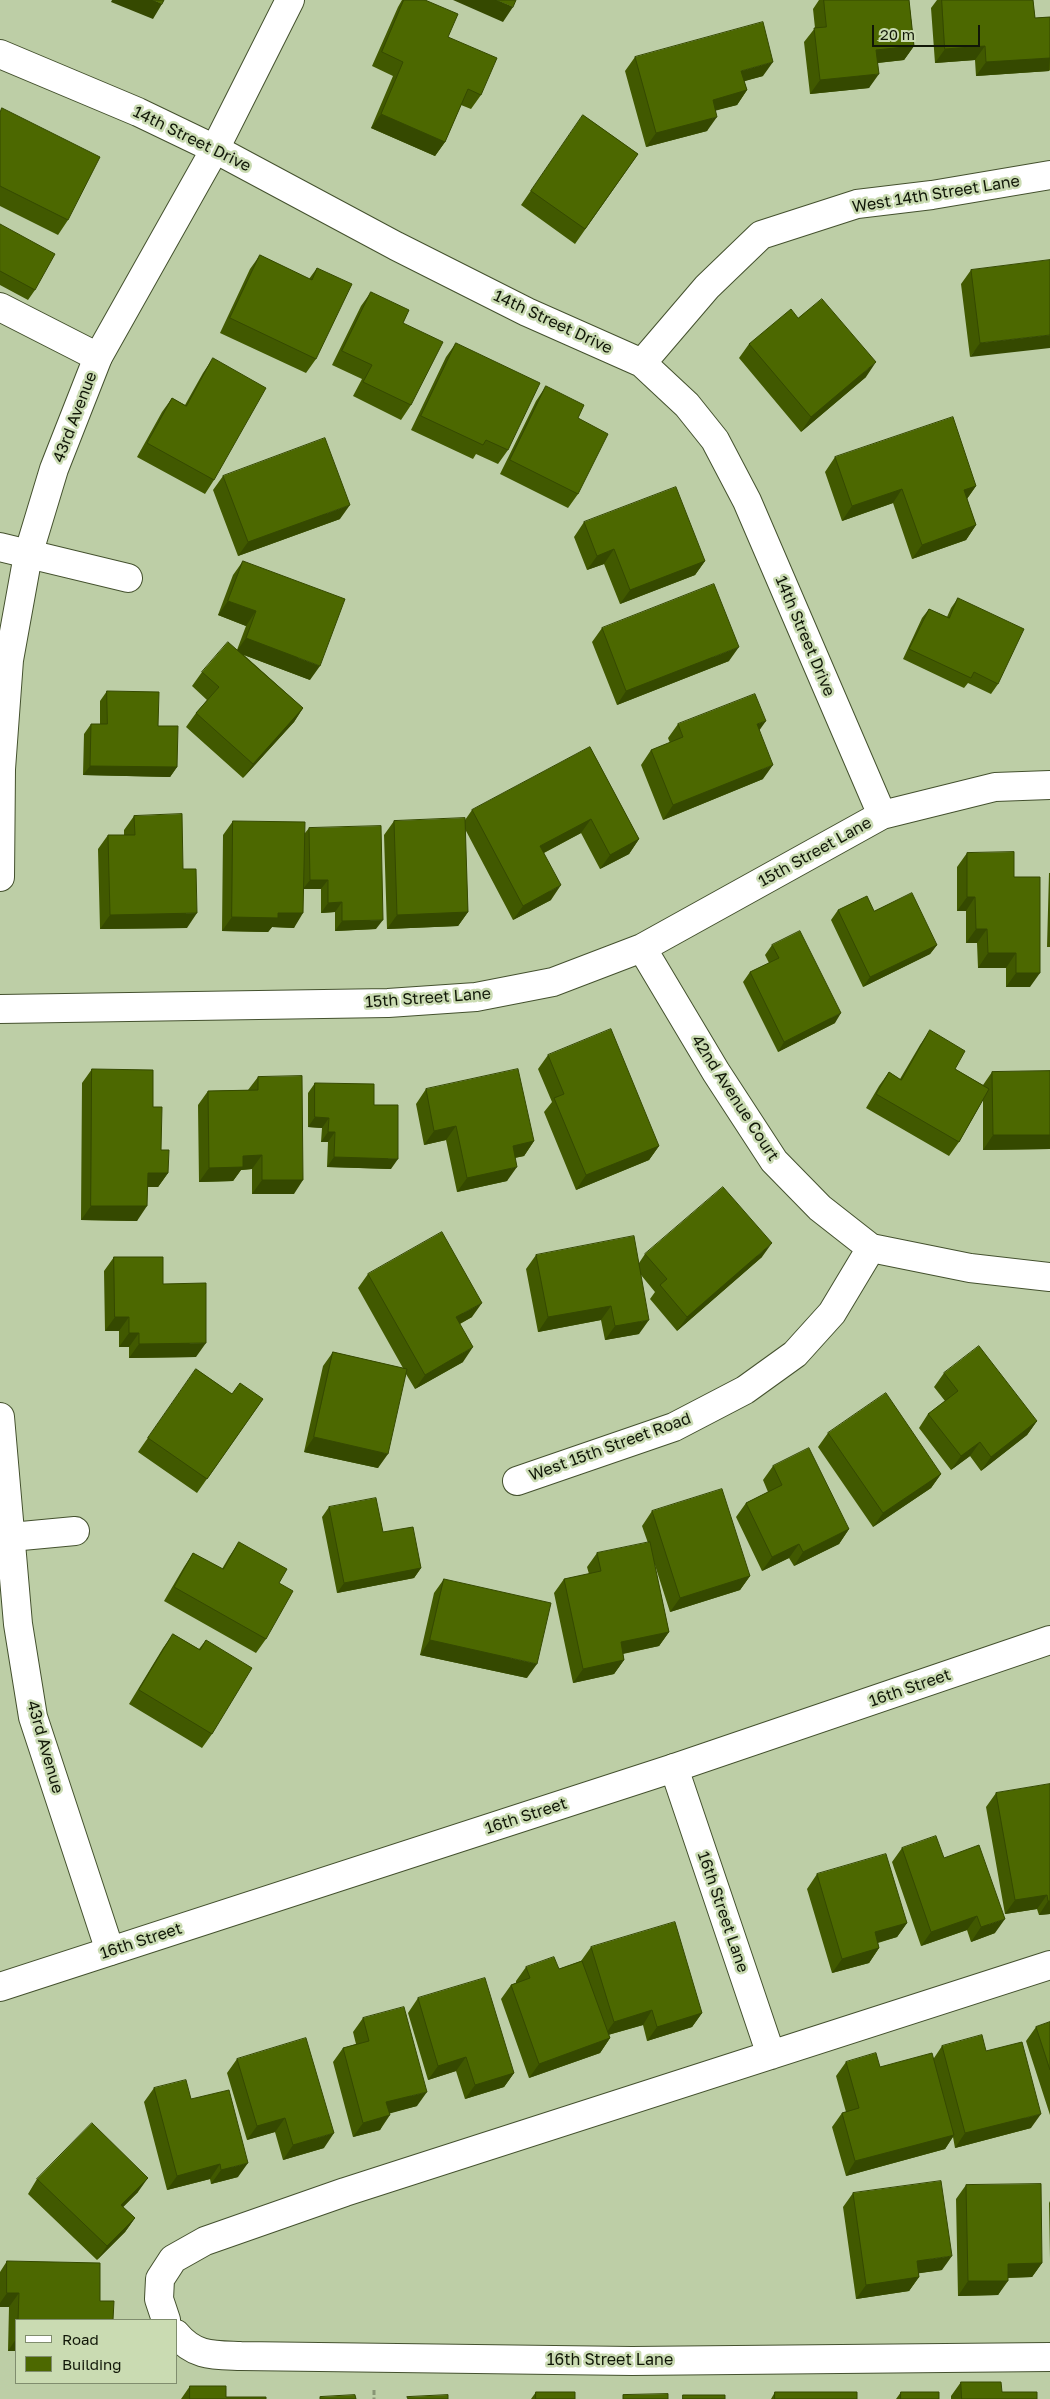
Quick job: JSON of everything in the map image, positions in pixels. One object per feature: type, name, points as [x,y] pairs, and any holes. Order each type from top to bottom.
[{"type":"street","name":"43rd Avenue","points":[[0,877],[1,769],[9,660],[28,554],[54,469],[98,357],[216,149],[290,0]]},
{"type":"street","name":"14th Street Drive","points":[[0,54],[138,112],[216,149],[396,246],[509,303],[642,363],[687,405],[715,440],[747,501],[882,815]]},
{"type":"street","name":"West 14th Street Lane","points":[[642,363],[707,287],[761,235],[857,204],[932,195],[1050,175]]},
{"type":"street","points":[[0,307],[98,357]]},
{"type":"street","points":[[0,546],[128,578]]},
{"type":"street","name":"15th Street Lane","points":[[0,1009],[378,1003],[476,997],[553,982],[642,948],[882,815],[995,787],[1050,785]]},
{"type":"street","name":"42nd Avenue Court","points":[[642,948],[716,1072],[774,1161],[820,1208],[871,1248],[970,1268],[1050,1277]]},
{"type":"street","name":"West 15th Street Road","points":[[517,1482],[674,1427],[745,1390],[795,1354],[832,1313],[871,1248]]},
{"type":"street","name":"43rd Avenue","points":[[0,1417],[18,1624],[34,1717],[110,1951]]},
{"type":"street","points":[[11,1537],[74,1531]]},
{"type":"street","name":"16th Street","points":[[0,1987],[674,1768],[1050,1640]]},
{"type":"street","name":"16th Street Lane","points":[[674,1768],[771,2055]]},
{"type":"street","points":[[166,2319],[159,2299],[160,2280],[173,2259],[204,2241],[345,2192],[1050,1966]]},
{"type":"street","name":"16th Street Lane","points":[[178,2337],[182,2342],[203,2355],[242,2356],[632,2361],[1050,2357]]},
{"type":"building","points":[[152,0],[164,0],[162,4]]},
{"type":"building","points":[[404,0],[425,0],[458,14],[448,37],[497,58],[481,95],[468,89],[445,142],[381,114],[403,62],[382,52]]},
{"type":"building","points":[[496,0],[516,0],[513,7]]},
{"type":"building","points":[[824,0],[909,0],[914,46],[876,50],[879,74],[820,80],[814,28],[826,27]]},
{"type":"building","points":[[942,0],[1033,0],[1035,18],[1050,17],[1050,58],[986,62],[985,46],[945,49]]},
{"type":"building","points":[[763,22],[773,62],[741,71],[747,90],[713,100],[717,117],[656,133],[635,57]]},
{"type":"building","points":[[2,108],[100,157],[68,220],[0,186],[0,113]]},
{"type":"building","points":[[583,115],[638,154],[585,229],[531,191]]},
{"type":"building","points":[[0,224],[55,254],[35,290],[0,271]]},
{"type":"building","points":[[260,255],[312,280],[317,268],[352,284],[316,359],[230,318]]},
{"type":"building","points":[[1050,260],[1050,335],[980,343],[971,270]]},
{"type":"building","points":[[371,292],[409,310],[403,323],[443,342],[411,405],[363,382],[372,365],[342,351]]},
{"type":"building","points":[[822,299],[876,362],[811,417],[749,344],[791,309],[798,318]]},
{"type":"building","points":[[456,343],[540,383],[508,450],[486,440],[483,445],[421,416]]},
{"type":"building","points":[[213,358],[266,388],[214,480],[147,443],[172,398],[186,406]]},
{"type":"building","points":[[546,386],[584,405],[578,418],[608,434],[578,494],[510,460]]},
{"type":"building","points":[[953,417],[976,486],[964,490],[976,525],[922,545],[902,489],[852,506],[835,457]]},
{"type":"building","points":[[325,438],[350,505],[248,542],[223,476]]},
{"type":"building","points":[[676,487],[705,561],[630,590],[614,549],[597,556],[584,522]]},
{"type":"building","points":[[243,561],[345,599],[320,666],[246,638],[256,611],[228,601]]},
{"type":"building","points":[[714,584],[739,647],[626,691],[602,628]]},
{"type":"building","points":[[958,598],[1024,629],[998,684],[974,672],[971,678],[909,649],[929,609],[949,618]]},
{"type":"building","points":[[228,642],[303,708],[253,764],[196,713],[219,687],[202,672]]},
{"type":"building","points":[[107,691],[159,692],[158,726],[178,726],[177,767],[90,766],[91,724],[107,724]]},
{"type":"building","points":[[755,694],[766,721],[757,724],[773,765],[673,805],[651,750],[683,737],[678,724]]},
{"type":"building","points":[[590,747],[639,839],[610,855],[591,819],[540,846],[561,885],[523,906],[472,810]]},
{"type":"building","points":[[182,814],[183,869],[196,869],[197,913],[110,915],[108,835],[135,835],[134,816]]},
{"type":"building","points":[[465,818],[468,912],[397,915],[394,821]]},
{"type":"building","points":[[233,821],[305,822],[303,913],[278,913],[278,918],[232,917]]},
{"type":"building","points":[[381,826],[383,920],[342,921],[342,902],[328,903],[328,880],[310,880],[309,828]]},
{"type":"building","points":[[1014,852],[1014,877],[1040,877],[1040,973],[1016,973],[1016,953],[988,953],[987,929],[976,929],[975,897],[967,897],[967,853]]},
{"type":"building","points":[[912,893],[937,945],[870,977],[838,910],[867,896],[874,911]]},
{"type":"building","points":[[800,931],[841,1013],[784,1042],[750,972],[779,958],[772,945]]},
{"type":"building","points":[[611,1029],[659,1146],[586,1175],[554,1098],[564,1094],[548,1055]]},
{"type":"building","points":[[930,1030],[965,1051],[955,1069],[989,1089],[959,1142],[876,1094],[889,1072],[901,1080]]},
{"type":"building","points":[[92,1069],[153,1070],[153,1107],[162,1107],[161,1150],[169,1150],[168,1173],[148,1173],[147,1206],[91,1206]]},
{"type":"building","points":[[518,1069],[534,1141],[513,1146],[517,1167],[467,1178],[456,1126],[434,1131],[426,1089]]},
{"type":"building","points":[[1050,1071],[1050,1135],[993,1135],[992,1072]]},
{"type":"building","points":[[302,1076],[303,1180],[262,1180],[262,1155],[243,1156],[243,1167],[209,1168],[208,1091],[258,1090],[258,1077]]},
{"type":"building","points":[[315,1083],[374,1084],[374,1105],[398,1105],[398,1159],[334,1157],[335,1132],[328,1132],[329,1118],[315,1117]]},
{"type":"building","points":[[723,1187],[772,1243],[687,1317],[660,1285],[667,1279],[645,1254]]},
{"type":"building","points":[[442,1232],[482,1303],[456,1317],[473,1347],[425,1375],[368,1274]]},
{"type":"building","points":[[634,1236],[649,1320],[615,1326],[611,1306],[548,1317],[536,1255]]},
{"type":"building","points":[[114,1257],[163,1257],[163,1284],[206,1283],[206,1343],[139,1344],[139,1333],[129,1333],[129,1317],[115,1317]]},
{"type":"building","points":[[979,1346],[1037,1421],[991,1457],[980,1442],[961,1456],[928,1414],[958,1391],[944,1373]]},
{"type":"building","points":[[333,1352],[407,1369],[388,1454],[314,1437]]},
{"type":"building","points":[[196,1369],[232,1394],[240,1383],[263,1399],[207,1479],[148,1438]]},
{"type":"building","points":[[886,1393],[941,1474],[883,1513],[828,1433]]},
{"type":"building","points":[[809,1448],[849,1529],[803,1552],[799,1544],[772,1557],[746,1503],[782,1485],[773,1466]]},
{"type":"building","points":[[722,1489],[750,1576],[680,1598],[652,1511]]},
{"type":"building","points":[[376,1498],[383,1532],[413,1527],[421,1568],[344,1583],[329,1507]]},
{"type":"building","points":[[239,1542],[287,1569],[279,1583],[293,1591],[266,1639],[174,1587],[193,1553],[223,1569]]},
{"type":"building","points":[[650,1542],[669,1632],[621,1642],[624,1660],[583,1669],[564,1579],[601,1571],[597,1553]]},
{"type":"building","points":[[444,1579],[551,1603],[537,1664],[430,1640]]},
{"type":"building","points":[[173,1634],[200,1650],[206,1640],[252,1668],[212,1734],[139,1690]]},
{"type":"building","points":[[1050,1784],[1050,1901],[1048,1901],[1047,1895],[1015,1900],[996,1793]]},
{"type":"building","points":[[936,1836],[944,1858],[979,1845],[1005,1919],[981,1927],[977,1916],[931,1932],[902,1848]]},
{"type":"building","points":[[886,1854],[907,1923],[875,1932],[879,1948],[842,1959],[817,1874]]},
{"type":"building","points":[[675,1922],[702,2013],[657,2027],[652,2010],[614,2022],[591,1947]]},
{"type":"building","points":[[554,1957],[559,1969],[582,1961],[610,2038],[539,2064],[511,1985],[530,1978],[526,1967]]},
{"type":"building","points":[[485,1978],[514,2073],[475,2085],[466,2057],[438,2066],[418,1998]]},
{"type":"building","points":[[404,2007],[427,2092],[386,2102],[390,2115],[363,2123],[343,2048],[369,2041],[363,2018]]},
{"type":"building","points":[[1050,2022],[1050,2070],[1036,2027]]},
{"type":"building","points":[[982,2035],[986,2051],[1022,2042],[1041,2114],[965,2133],[942,2046]]},
{"type":"building","points":[[306,2038],[334,2133],[293,2145],[285,2118],[257,2126],[237,2059]]},
{"type":"building","points":[[876,2053],[880,2067],[932,2053],[954,2135],[855,2161],[842,2113],[859,2108],[846,2062]]},
{"type":"building","points":[[186,2080],[191,2099],[229,2090],[248,2163],[221,2170],[220,2164],[177,2176],[154,2088]]},
{"type":"building","points":[[92,2123],[148,2178],[121,2205],[135,2218],[107,2246],[37,2179]]},
{"type":"building","points":[[941,2181],[952,2256],[917,2261],[919,2277],[866,2285],[853,2193]]},
{"type":"building","points":[[1041,2184],[1042,2263],[1008,2264],[1008,2281],[968,2281],[966,2185]]},
{"type":"building","points":[[7,2261],[100,2263],[100,2301],[114,2301],[113,2319],[18,2319],[19,2293],[7,2293]]},
{"type":"building","points":[[961,2382],[1001,2382],[1002,2392],[1037,2392],[1037,2399],[962,2399]]},
{"type":"building","points":[[190,2386],[226,2386],[226,2397],[266,2397],[266,2399],[190,2399]]},
{"type":"building","points":[[536,2392],[575,2392],[575,2399],[536,2399]]},
{"type":"building","points":[[775,2392],[857,2392],[857,2399],[775,2399]]},
{"type":"building","points":[[901,2392],[939,2392],[939,2399],[901,2399]]},
{"type":"building","points":[[668,2394],[668,2399],[623,2399],[623,2395]]},
{"type":"building","points":[[355,2395],[356,2399],[320,2399],[320,2397]]},
{"type":"building","points":[[448,2395],[448,2399],[408,2399],[407,2397]]},
{"type":"building","points":[[683,2395],[725,2395],[725,2399],[683,2399]]}]
